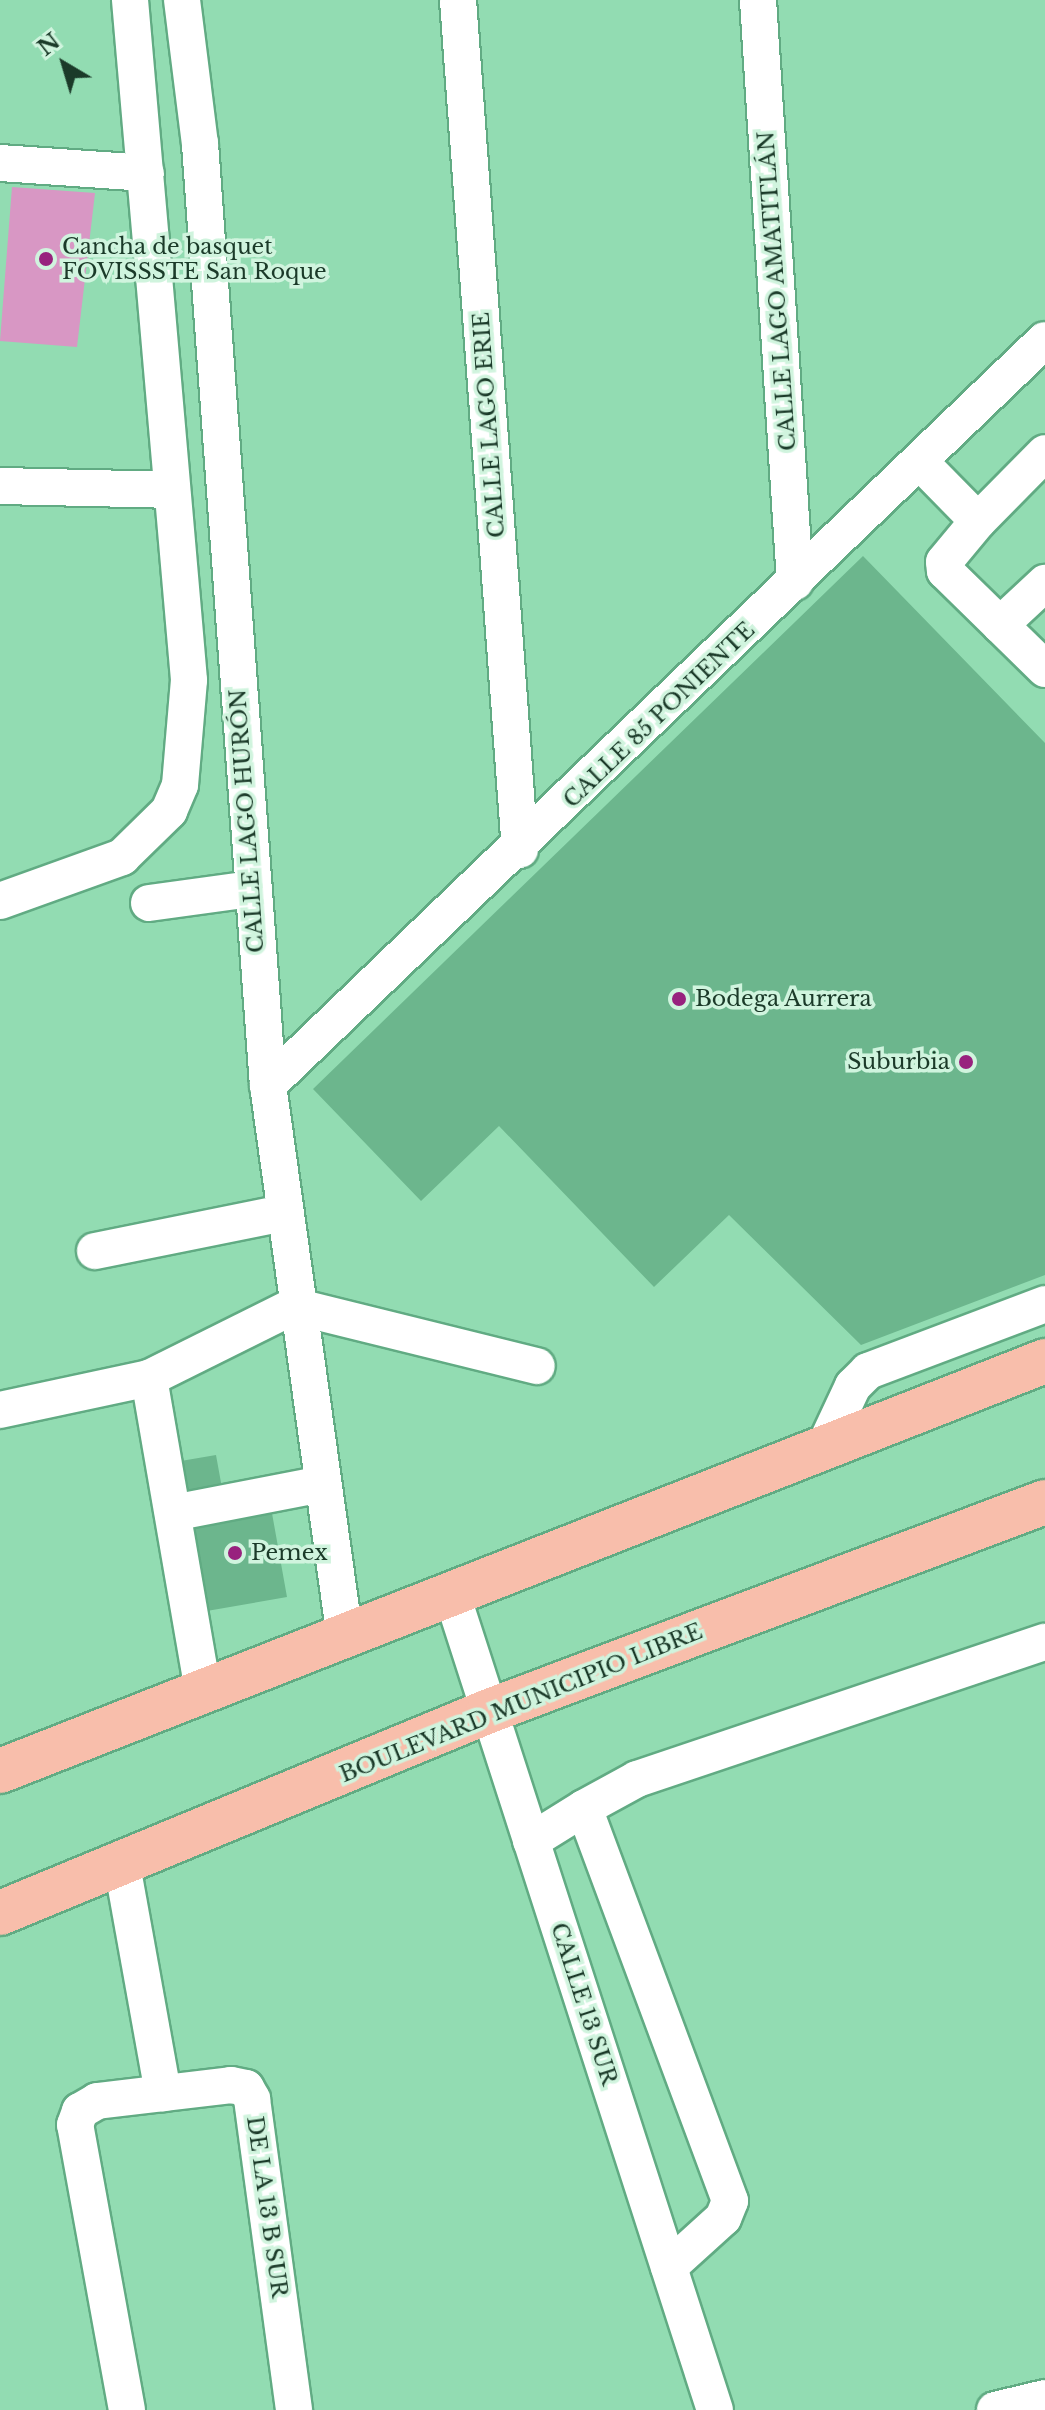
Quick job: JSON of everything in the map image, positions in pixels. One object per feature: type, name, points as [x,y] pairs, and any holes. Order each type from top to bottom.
[{"type":"main road","points":[[2,1765],[453,1598],[1033,1365]]},
{"type":"main road","name":"BOULEVARD MUNICIPIO LIBRE","points":[[0,1913],[489,1711],[1045,1502]]},
{"type":"street","points":[[0,901],[122,857],[169,811],[180,785],[189,680],[170,490],[130,0]]},
{"type":"street","name":"CALLE LAGO HURÓN","points":[[182,0],[200,144],[251,889],[268,1085],[294,1306],[345,1638]]},
{"type":"street","name":"CALLE LAGO ERIE","points":[[458,0],[520,850]]},
{"type":"street","name":"CALLE LAGO AMATITLÁN","points":[[758,0],[795,582]]},
{"type":"street","points":[[0,163],[146,173]]},
{"type":"street","name":"CALLE 85 PONIENTE","points":[[268,1085],[520,850],[1045,340]]},
{"type":"street","points":[[1045,453],[978,521],[944,566],[1045,669]]},
{"type":"street","points":[[919,461],[978,521]]},
{"type":"street","points":[[0,486],[170,490]]},
{"type":"street","points":[[1000,625],[1045,583]]},
{"type":"street","points":[[149,903],[251,889]]},
{"type":"street","points":[[95,1251],[283,1213]]},
{"type":"street","points":[[823,1450],[853,1386],[868,1371],[1045,1304]]},
{"type":"street","points":[[0,1410],[149,1378],[294,1306],[537,1366]]},
{"type":"street","points":[[1005,1320],[1033,1365]]},
{"type":"street","points":[[149,1378],[203,1692]]},
{"type":"street","points":[[173,1513],[322,1484]]},
{"type":"street","name":"CALLE 13 SUR","points":[[453,1598],[715,2410]]},
{"type":"street","points":[[531,1841],[637,1779],[1045,1642]]},
{"type":"street","points":[[584,1808],[730,2201],[723,2218],[669,2267]]},
{"type":"street","points":[[122,1865],[163,2093]]},
{"type":"street","name":"DE LA 13 B SUR","points":[[127,2410],[75,2125],[80,2111],[97,2101],[231,2085],[246,2088],[252,2099],[294,2410]]},
{"type":"street","points":[[995,2410],[1045,2398]]},
{"type":"shaded area","name":"Cancha de basquet FOVISSSTE San Roque","points":[[12,187],[95,193],[77,347],[0,341]]},
{"type":"building","name":"Bodega Aurrera","points":[[863,556],[1045,743],[1045,1275],[861,1345],[729,1215],[654,1287],[499,1126],[421,1201],[313,1089]]},
{"type":"building","name":"Pemex","points":[[216,1455],[226,1510],[270,1502],[287,1597],[201,1612],[175,1462]]},
{"type":"place","name":"Cancha de basquet FOVISSSTE San Roque","points":[[46,259]]},
{"type":"place","name":"Bodega Aurrera","points":[[679,999]]},
{"type":"place","name":"Suburbia","points":[[966,1062]]},
{"type":"place","name":"Pemex","points":[[235,1553]]}]
